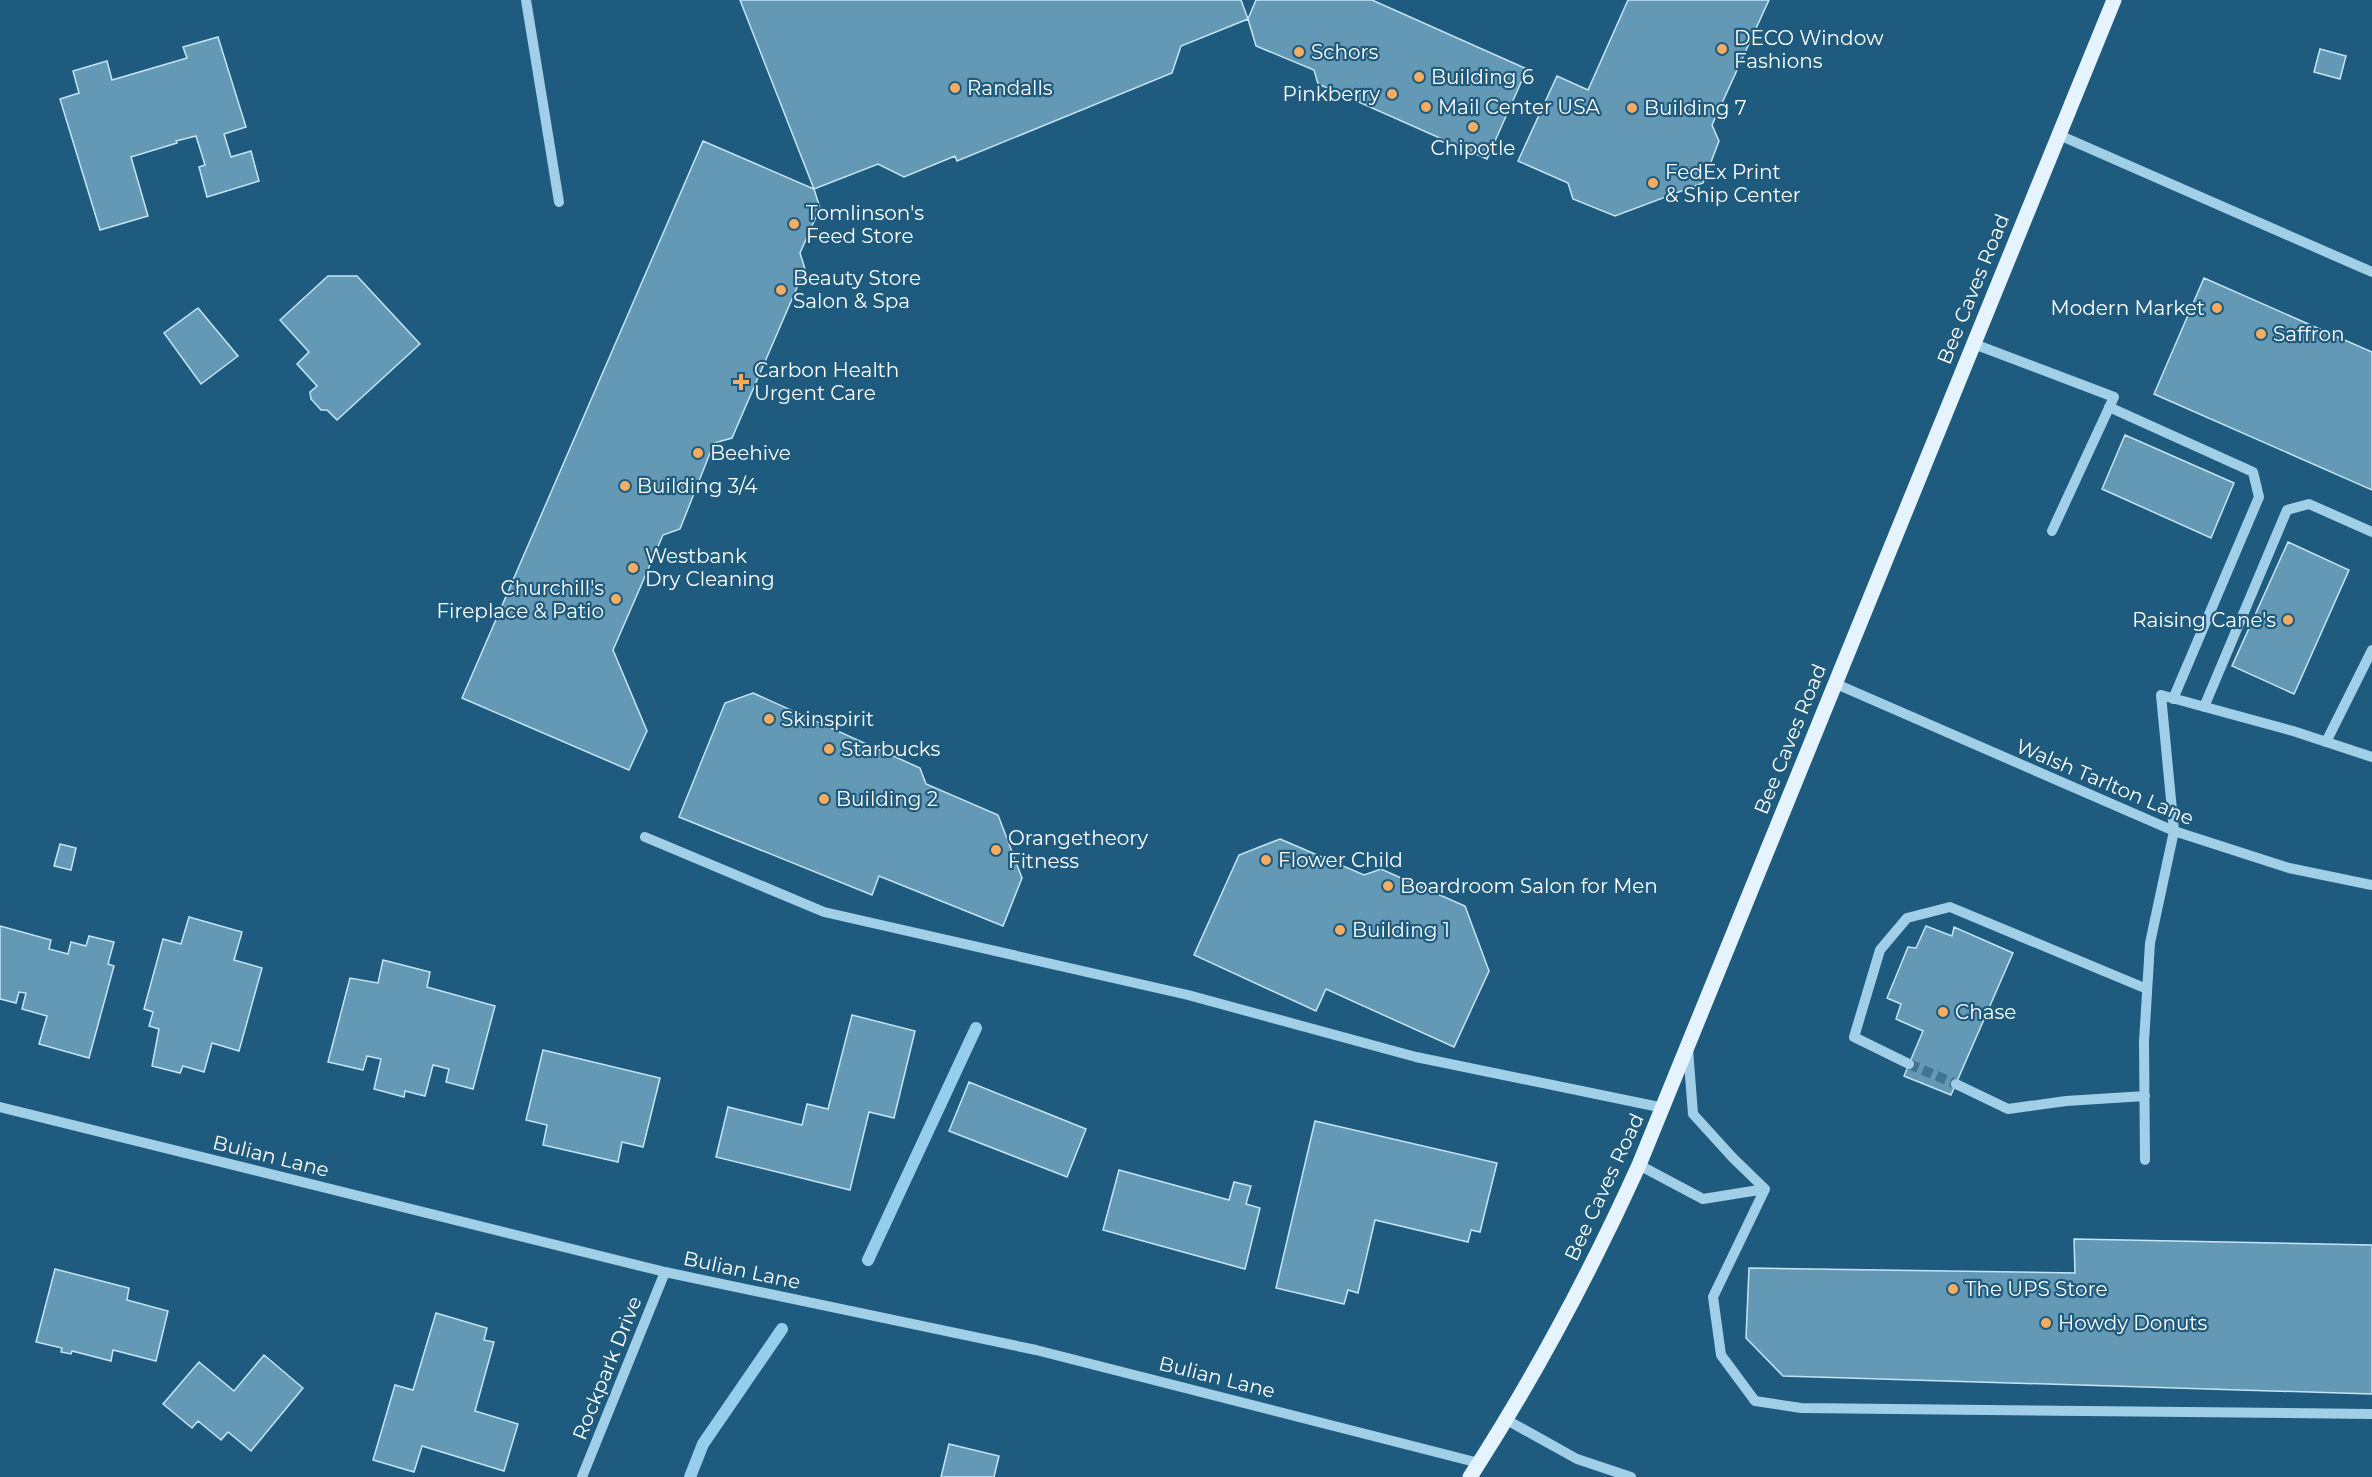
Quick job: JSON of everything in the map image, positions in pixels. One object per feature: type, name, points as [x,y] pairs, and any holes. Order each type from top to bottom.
[{"type":"main road","name":"Bee Caves Road","points":[[1470,1477],[1581,1285],[1640,1165],[1834,683],[2114,0]]},
{"type":"street","points":[[526,0],[559,202]]},
{"type":"street","points":[[2059,135],[2372,272]]},
{"type":"street","points":[[1974,344],[2111,402],[2253,472],[2259,497],[2173,699]]},
{"type":"street","points":[[2052,531],[2111,402]]},
{"type":"street","points":[[2204,707],[2287,510],[2309,504],[2372,532]]},
{"type":"street","points":[[2326,742],[2372,650]]},
{"type":"street","name":"Walsh Tarlton Lane","points":[[1834,683],[2174,831],[2279,865],[2372,885]]},
{"type":"street","points":[[2145,1160],[2144,1042],[2150,943],[2174,831],[2161,695],[2372,757]]},
{"type":"street","points":[[645,837],[824,912],[1188,995],[1416,1057],[1664,1108]]},
{"type":"street","points":[[1909,1064],[1854,1037],[1880,950],[1907,918],[1950,907],[2147,989]]},
{"type":"street","points":[[1688,1049],[1693,1114],[1765,1189]]},
{"type":"street","points":[[1956,1084],[2008,1109],[2066,1101],[2145,1096]]},
{"type":"street","name":"Bulian Lane","points":[[0,1107],[665,1272],[1036,1350],[1479,1463]]},
{"type":"street","points":[[1640,1165],[1703,1199],[1765,1189]]},
{"type":"street","points":[[1765,1189],[1713,1297],[1720,1355],[1755,1401],[1801,1408],[2372,1414]]},
{"type":"street","name":"Rockpark Drive","points":[[582,1477],[665,1272]]},
{"type":"street","points":[[1505,1419],[1577,1459],[1631,1477]]},
{"type":"building","name":"Randalls","points":[[740,0],[1241,0],[1248,19],[1181,46],[1172,73],[957,161],[955,156],[904,177],[878,164],[814,189]]},
{"type":"building","name":"Building 6","points":[[1256,0],[1372,0],[1527,69],[1487,159],[1318,84],[1314,70],[1256,46],[1248,19]]},
{"type":"building","name":"Building 7","points":[[1628,0],[1769,0],[1712,125],[1719,141],[1703,183],[1615,216],[1573,199],[1568,183],[1518,161],[1557,76],[1588,90]]},
{"type":"building","points":[[218,37],[246,127],[224,134],[231,157],[251,151],[259,181],[207,197],[199,167],[205,165],[196,136],[176,141],[177,143],[131,157],[148,216],[100,230],[60,99],[79,93],[73,71],[107,61],[112,80],[187,58],[183,47]]},
{"type":"building","points":[[2320,49],[2346,56],[2340,79],[2314,72]]},
{"type":"building","name":"Building 3/4","points":[[703,141],[814,189],[820,208],[800,253],[805,269],[732,438],[714,443],[680,529],[663,535],[613,650],[647,731],[629,770],[462,698]]},
{"type":"building","points":[[328,276],[357,276],[420,344],[337,420],[327,410],[321,410],[311,399],[310,392],[317,386],[297,364],[309,352],[280,320]]},
{"type":"building","points":[[2204,278],[2372,352],[2372,490],[2154,394]]},
{"type":"building","points":[[198,308],[238,356],[201,384],[164,333]]},
{"type":"building","points":[[2125,435],[2234,483],[2211,538],[2102,489]]},
{"type":"building","points":[[2288,542],[2349,570],[2294,694],[2232,666]]},
{"type":"building","name":"Building 2","points":[[753,693],[920,768],[926,784],[998,815],[1022,878],[1003,926],[879,876],[872,895],[679,817],[725,703]]},
{"type":"building","name":"Building 1","points":[[1280,839],[1364,875],[1381,869],[1465,906],[1489,971],[1454,1047],[1326,989],[1316,1011],[1194,955],[1239,855]]},
{"type":"building","points":[[60,844],[76,848],[71,870],[54,866]]},
{"type":"building","points":[[189,917],[242,932],[234,960],[262,968],[239,1051],[212,1043],[204,1072],[183,1066],[180,1073],[152,1066],[159,1029],[149,1026],[153,1012],[144,1009],[163,939],[181,944]]},
{"type":"building","points":[[0,926],[51,940],[49,949],[68,954],[71,942],[86,946],[89,936],[114,942],[108,964],[114,966],[89,1058],[39,1044],[47,1016],[22,1009],[26,993],[19,992],[16,1003],[0,999]]},
{"type":"building","name":"Chase","points":[[1926,926],[1952,936],[1954,927],[2013,953],[1951,1095],[1904,1076],[1923,1031],[1896,1019],[1901,1004],[1887,998],[1908,947],[1916,948]]},
{"type":"building","points":[[383,960],[430,972],[427,987],[495,1006],[473,1089],[446,1082],[449,1069],[433,1065],[425,1096],[405,1091],[404,1097],[374,1089],[381,1059],[367,1056],[363,1070],[328,1062],[350,978],[378,983]]},
{"type":"building","points":[[852,1015],[915,1031],[894,1118],[869,1112],[850,1190],[716,1157],[728,1107],[802,1125],[807,1104],[828,1109]]},
{"type":"building","points":[[543,1050],[660,1078],[643,1147],[622,1142],[618,1162],[543,1145],[547,1125],[526,1120]]},
{"type":"building","points":[[969,1082],[1086,1129],[1067,1177],[949,1131]]},
{"type":"building","points":[[1315,1121],[1497,1163],[1480,1232],[1471,1230],[1468,1242],[1375,1220],[1358,1293],[1348,1290],[1344,1304],[1276,1288]]},
{"type":"building","points":[[1119,1170],[1229,1200],[1234,1182],[1251,1186],[1246,1204],[1260,1208],[1245,1269],[1103,1230]]},
{"type":"building","points":[[2074,1239],[2372,1245],[2372,1394],[1783,1376],[1746,1338],[1749,1268],[2075,1273]]},
{"type":"building","points":[[55,1269],[129,1288],[127,1300],[168,1311],[156,1361],[113,1350],[111,1361],[72,1351],[71,1354],[61,1352],[62,1348],[36,1342]]},
{"type":"building","points":[[436,1313],[487,1328],[484,1340],[494,1342],[475,1411],[518,1424],[504,1471],[422,1446],[414,1472],[373,1460],[395,1385],[413,1390]]},
{"type":"building","points":[[264,1355],[303,1388],[251,1451],[228,1432],[221,1440],[198,1421],[192,1428],[163,1404],[199,1362],[234,1391]]},
{"type":"building","points":[[949,1444],[999,1456],[994,1477],[941,1477]]},
{"type":"waterway","points":[[868,1260],[976,1028]]},
{"type":"waterway","points":[[690,1477],[703,1444],[782,1329]]},
{"type":"tunnel","points":[[1909,1064],[1956,1084]]},
{"type":"place","name":"DECO Window Fashions","points":[[1722,49]]},
{"type":"place","name":"Schors","points":[[1299,52]]},
{"type":"place","name":"Building 6","points":[[1419,77]]},
{"type":"place","name":"Randalls","points":[[955,88]]},
{"type":"place","name":"Pinkberry","points":[[1392,94]]},
{"type":"place","name":"Mail Center USA","points":[[1426,107]]},
{"type":"place","name":"Building 7","points":[[1632,108]]},
{"type":"place","name":"Chipotle","points":[[1473,127]]},
{"type":"place","name":"FedEx Print & Ship Center","points":[[1653,183]]},
{"type":"place","name":"Tomlinson's Feed Store","points":[[794,224]]},
{"type":"place","name":"Beauty Store Salon & Spa","points":[[781,290]]},
{"type":"place","name":"Modern Market","points":[[2217,308]]},
{"type":"place","name":"Saffron","points":[[2261,334]]},
{"type":"place","name":"Carbon Health Urgent Care","points":[[741,382]]},
{"type":"place","name":"Beehive","points":[[698,453]]},
{"type":"place","name":"Building 3/4","points":[[625,486]]},
{"type":"place","name":"Westbank Dry Cleaning","points":[[633,568]]},
{"type":"place","name":"Churchill's Fireplace & Patio","points":[[616,599]]},
{"type":"place","name":"Raising Cane's","points":[[2288,620]]},
{"type":"place","name":"Skinspirit","points":[[769,719]]},
{"type":"place","name":"Starbucks","points":[[829,749]]},
{"type":"place","name":"Building 2","points":[[824,799]]},
{"type":"place","name":"Orangetheory Fitness","points":[[996,850]]},
{"type":"place","name":"Flower Child","points":[[1266,860]]},
{"type":"place","name":"Boardroom Salon for Men","points":[[1388,886]]},
{"type":"place","name":"Building 1","points":[[1340,930]]},
{"type":"place","name":"Chase","points":[[1943,1012]]},
{"type":"place","name":"The UPS Store","points":[[1953,1289]]},
{"type":"place","name":"Howdy Donuts","points":[[2046,1323]]}]
